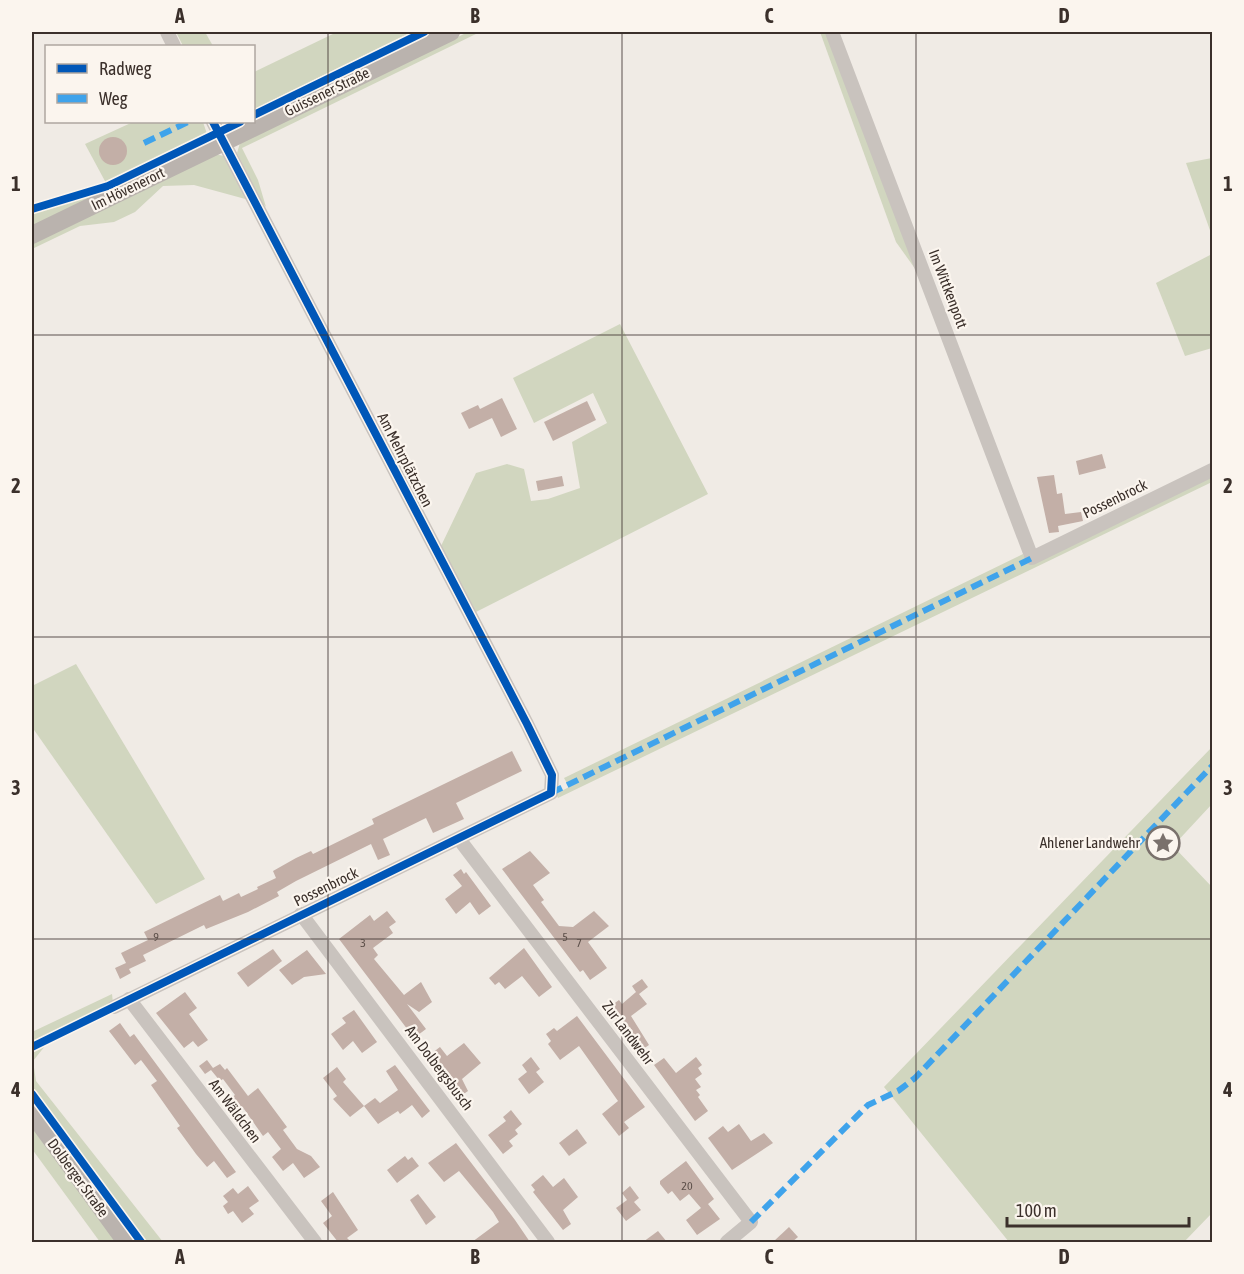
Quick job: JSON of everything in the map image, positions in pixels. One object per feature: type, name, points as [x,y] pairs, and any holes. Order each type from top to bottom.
[{"type":"street","name":"Guissener Straße","points":[[224,142],[451,32]]},
{"type":"street","name":"Im Wittkenpott","points":[[832,32],[1032,558]]},
{"type":"street","points":[[214,123],[224,142]]},
{"type":"street","name":"Im Hövenerort","points":[[32,235],[224,142]]},
{"type":"street","name":"Am Mehrplätzchen","points":[[224,142],[527,724],[552,775],[551,792]]},
{"type":"street","name":"Possenbrock","points":[[1032,558],[1212,470]]},
{"type":"street","name":"Possenbrock","points":[[114,1007],[551,792]]},
{"type":"street","name":"Zur Landwehr","points":[[459,839],[751,1222],[727,1242]]},
{"type":"street","name":"Am Dolbergsbusch","points":[[301,914],[548,1242]]},
{"type":"street","name":"Am Wäldchen","points":[[129,999],[315,1242]]},
{"type":"street","name":"Dolberger Straße","points":[[32,1113],[126,1242]]},
{"type":"green space","points":[[176,32],[205,32],[212,45],[182,45]]},
{"type":"green space","points":[[337,32],[412,32],[255,109],[255,72]]},
{"type":"green space","points":[[468,32],[480,32],[242,148],[258,180],[266,207],[262,203],[237,153],[240,143]]},
{"type":"green space","points":[[820,32],[829,32],[921,277],[896,242]]},
{"type":"green space","points":[[131,123],[203,123],[207,134],[106,183],[85,144]]},
{"type":"green space","points":[[215,154],[224,156],[249,200],[194,185],[163,186],[135,212],[114,222],[80,226],[32,249],[32,243]]},
{"type":"green space","points":[[1212,158],[1212,236],[1186,163]]},
{"type":"green space","points":[[109,189],[32,226],[32,215],[40,210]]},
{"type":"green space","points":[[1212,254],[1212,348],[1185,356],[1156,283]]},
{"type":"green space","points":[[620,324],[708,494],[476,612],[441,546],[476,473],[507,464],[524,469],[531,501],[548,499],[580,488],[572,442],[607,423],[593,393],[534,423],[513,378]]},
{"type":"green space","points":[[1212,473],[1212,482],[558,798],[556,794],[569,787],[564,778],[1023,554],[1028,564]]},
{"type":"green space","points":[[76,664],[205,879],[156,904],[32,727],[32,686]]},
{"type":"green space","points":[[1212,747],[1212,804],[1173,846],[1212,887],[1212,1213],[1184,1242],[1009,1242],[884,1087]]},
{"type":"green space","points":[[112,994],[113,1003],[32,1043],[32,1032]]},
{"type":"green space","points":[[45,1046],[33,1061],[36,1081],[163,1242],[144,1242],[32,1089],[32,1052]]},
{"type":"green space","points":[[32,1127],[116,1242],[100,1242],[32,1149]]},
{"type":"building","points":[[113,137],[123,141],[127,151],[123,161],[113,165],[103,161],[99,151],[103,141]]},
{"type":"building","points":[[502,398],[517,429],[501,437],[492,418],[469,429],[461,413],[478,405],[480,409]]},
{"type":"building","points":[[587,401],[596,420],[553,441],[544,422]]},
{"type":"building","points":[[1102,454],[1106,468],[1079,475],[1076,461]]},
{"type":"building","points":[[1054,475],[1057,494],[1062,493],[1065,514],[1081,512],[1083,521],[1058,526],[1059,532],[1049,533],[1037,477]]},
{"type":"building","points":[[562,476],[564,486],[538,491],[536,481]]},
{"type":"building","points":[[512,751],[522,771],[456,803],[464,819],[433,833],[426,818],[383,839],[390,855],[378,860],[371,844],[296,881],[277,892],[279,896],[248,912],[206,929],[204,925],[143,955],[146,961],[129,969],[131,973],[120,979],[115,968],[126,963],[121,953],[148,940],[144,932],[220,895],[223,901],[239,893],[241,897],[258,889],[257,887],[276,878],[273,871],[296,858],[311,851],[313,854],[374,824],[372,819]]},
{"type":"building","points":[[530,851],[550,873],[533,885],[544,900],[541,902],[559,926],[573,927],[594,911],[609,926],[588,942],[607,968],[590,980],[583,970],[580,972],[502,869]]},
{"type":"building","points":[[461,869],[464,874],[466,872],[491,906],[479,915],[470,902],[456,914],[445,899],[462,886],[453,875]]},
{"type":"building","points":[[387,911],[396,922],[389,927],[393,933],[373,948],[378,955],[374,959],[404,995],[421,982],[432,1002],[419,1012],[407,1004],[426,1029],[414,1038],[339,939],[370,915],[374,921]]},
{"type":"building","points":[[524,948],[552,987],[539,997],[522,976],[505,989],[499,982],[495,985],[489,978]]},
{"type":"building","points":[[273,949],[282,961],[248,987],[237,973]]},
{"type":"building","points":[[307,950],[326,974],[304,977],[292,985],[279,970]]},
{"type":"building","points":[[642,979],[648,987],[639,994],[647,1004],[631,1016],[649,1045],[640,1051],[608,1008],[619,1000],[622,1004],[636,992],[632,986]]},
{"type":"building","points":[[185,992],[197,1008],[189,1014],[208,1040],[198,1047],[193,1041],[184,1048],[156,1013]]},
{"type":"building","points":[[354,1010],[377,1042],[362,1053],[353,1041],[343,1050],[331,1034],[346,1023],[342,1018]]},
{"type":"building","points":[[577,1016],[645,1107],[624,1122],[629,1128],[619,1136],[602,1114],[618,1101],[579,1046],[560,1060],[548,1044],[551,1041],[546,1034],[554,1028],[557,1031]]},
{"type":"building","points":[[120,1023],[130,1037],[134,1034],[236,1172],[227,1178],[214,1161],[207,1167],[196,1154],[177,1128],[180,1126],[151,1085],[157,1081],[141,1060],[135,1065],[109,1031]]},
{"type":"building","points":[[464,1043],[481,1063],[462,1079],[468,1091],[459,1097],[428,1056],[440,1047],[447,1056]]},
{"type":"building","points":[[531,1057],[540,1069],[536,1072],[544,1082],[529,1094],[518,1079],[527,1072],[522,1065]]},
{"type":"building","points":[[696,1057],[702,1065],[698,1068],[702,1074],[695,1079],[701,1087],[696,1090],[708,1111],[695,1121],[654,1065],[664,1058],[676,1073]]},
{"type":"building","points":[[207,1060],[213,1068],[220,1064],[225,1070],[227,1068],[248,1096],[258,1088],[287,1127],[283,1130],[297,1149],[311,1156],[320,1167],[304,1178],[293,1163],[283,1171],[272,1157],[281,1149],[268,1132],[263,1136],[244,1109],[235,1116],[225,1102],[235,1095],[223,1079],[220,1081],[211,1070],[205,1074],[199,1066]]},
{"type":"building","points":[[395,1065],[430,1111],[422,1118],[412,1105],[400,1114],[398,1111],[378,1124],[364,1106],[375,1098],[380,1103],[398,1090],[386,1071]]},
{"type":"building","points":[[337,1067],[346,1079],[343,1082],[364,1106],[350,1117],[333,1099],[337,1096],[323,1078]]},
{"type":"building","points":[[511,1110],[522,1124],[515,1130],[518,1134],[509,1141],[513,1146],[503,1154],[488,1135],[506,1121],[503,1117]]},
{"type":"building","points":[[739,1124],[751,1141],[764,1133],[773,1143],[732,1170],[708,1138],[723,1126],[728,1132]]},
{"type":"building","points":[[577,1129],[587,1143],[569,1156],[559,1143]]},
{"type":"building","points":[[456,1143],[530,1242],[472,1242],[499,1222],[459,1171],[444,1182],[428,1163]]},
{"type":"building","points":[[405,1156],[408,1160],[412,1157],[419,1166],[397,1183],[387,1170]]},
{"type":"building","points":[[686,1161],[714,1199],[708,1204],[720,1219],[697,1235],[686,1220],[701,1208],[689,1194],[680,1201],[672,1191],[668,1194],[660,1184],[660,1181]]},
{"type":"building","points":[[543,1175],[553,1187],[564,1178],[578,1197],[563,1210],[571,1224],[563,1230],[533,1192],[535,1190],[531,1185]]},
{"type":"building","points":[[248,1186],[259,1201],[249,1208],[254,1214],[242,1223],[233,1211],[228,1214],[223,1206],[228,1202],[223,1196],[233,1188],[238,1194]]},
{"type":"building","points":[[630,1186],[639,1198],[634,1202],[641,1210],[626,1221],[616,1208],[627,1200],[622,1193]]},
{"type":"building","points":[[333,1192],[358,1230],[347,1238],[351,1242],[338,1242],[323,1223],[332,1216],[321,1201]]},
{"type":"building","points":[[418,1194],[436,1217],[426,1225],[410,1200]]},
{"type":"building","points":[[789,1227],[798,1237],[792,1242],[773,1242]]},
{"type":"building","points":[[658,1231],[667,1242],[643,1242]]},
{"type":"marked path","points":[[144,143],[186,123]]},
{"type":"marked path","points":[[551,793],[1032,558]]},
{"type":"marked path","points":[[751,1222],[868,1105],[898,1091],[915,1078],[1212,766]]},
{"type":"cycle path","points":[[255,115],[424,32]]},
{"type":"cycle path","points":[[32,1047],[551,793],[552,775],[527,724],[214,123]]},
{"type":"cycle path","points":[[32,209],[108,186],[238,123]]},
{"type":"cycle path","points":[[32,1094],[141,1242]]},
{"type":"place","name":"Ahlener Landwehr","points":[[1163,843]]}]
